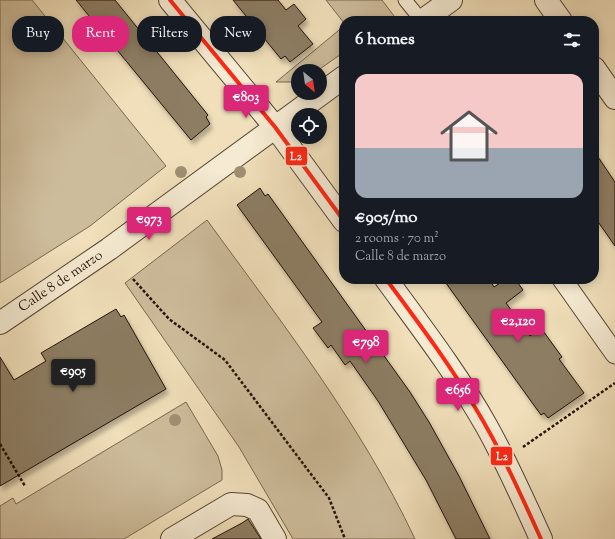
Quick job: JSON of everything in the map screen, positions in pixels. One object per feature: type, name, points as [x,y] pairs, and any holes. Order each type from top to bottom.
[{"type":"street","points":[[170,0],[275,127],[339,214]]},
{"type":"street","points":[[429,16],[451,0]]},
{"type":"street","points":[[546,0],[557,16]]},
{"type":"street","points":[[599,75],[615,98]]},
{"type":"street","name":"Calle 8 de marzo","points":[[0,322],[109,249],[339,81]]},
{"type":"street","points":[[390,284],[445,360],[486,426],[518,485],[541,539]]},
{"type":"street","points":[[566,284],[615,354]]},
{"type":"street","points":[[172,539],[231,504],[247,505],[258,510],[275,539]]},
{"type":"lane","points":[[405,0],[418,16]]},
{"type":"path","points":[[133,279],[169,319],[225,360],[329,498],[345,539]]},
{"type":"path","points":[[504,460],[615,384]]},
{"type":"path","points":[[0,444],[25,486]]},
{"type":"shaded area","points":[[0,0],[32,0],[45,16],[12,16],[12,52],[64,52],[64,40],[72,50],[72,52],[74,52],[166,166],[90,226],[0,283]]},
{"type":"shaded area","points":[[326,0],[382,0],[394,16],[339,16]]},
{"type":"shaded area","points":[[339,30],[339,56],[327,64],[298,64]]},
{"type":"shaded area","points":[[291,70],[291,82],[276,82]]},
{"type":"shaded area","points":[[207,220],[319,375],[370,455],[394,496],[415,539],[293,539],[239,447],[125,283]]},
{"type":"shaded area","points":[[186,402],[218,456],[222,470],[222,480],[124,539],[0,539],[0,506],[13,498],[16,504]]},
{"type":"building","points":[[76,0],[115,0],[128,16],[89,16]]},
{"type":"building","points":[[233,0],[278,0],[286,10],[294,4],[306,19],[298,26],[313,44],[290,62],[285,56],[281,59],[266,41],[266,16],[246,16]]},
{"type":"building","points":[[129,17],[137,27],[137,52],[157,52],[208,115],[206,117],[210,124],[191,140],[119,52],[129,52]]},
{"type":"building","points":[[599,158],[615,182],[615,246],[599,223]]},
{"type":"building","points":[[260,188],[265,196],[268,194],[410,392],[429,422],[459,476],[490,539],[456,539],[426,480],[378,401],[350,361],[345,365],[331,345],[328,348],[313,328],[322,322],[237,205]]},
{"type":"building","points":[[447,284],[492,284],[494,287],[498,284],[519,284],[523,290],[506,303],[530,336],[541,328],[562,357],[559,359],[584,393],[548,418],[544,413],[541,415]]},
{"type":"building","points":[[116,309],[121,317],[124,315],[166,389],[0,486],[0,357],[14,380],[46,361],[41,353]]},
{"type":"building","points":[[248,519],[261,539],[212,539],[242,523]]},
{"type":"transit line","name":"L2","points":[[170,0],[275,127],[339,214]]},
{"type":"transit line","name":"L2","points":[[390,284],[421,326],[466,392],[502,457],[541,539]]}]
